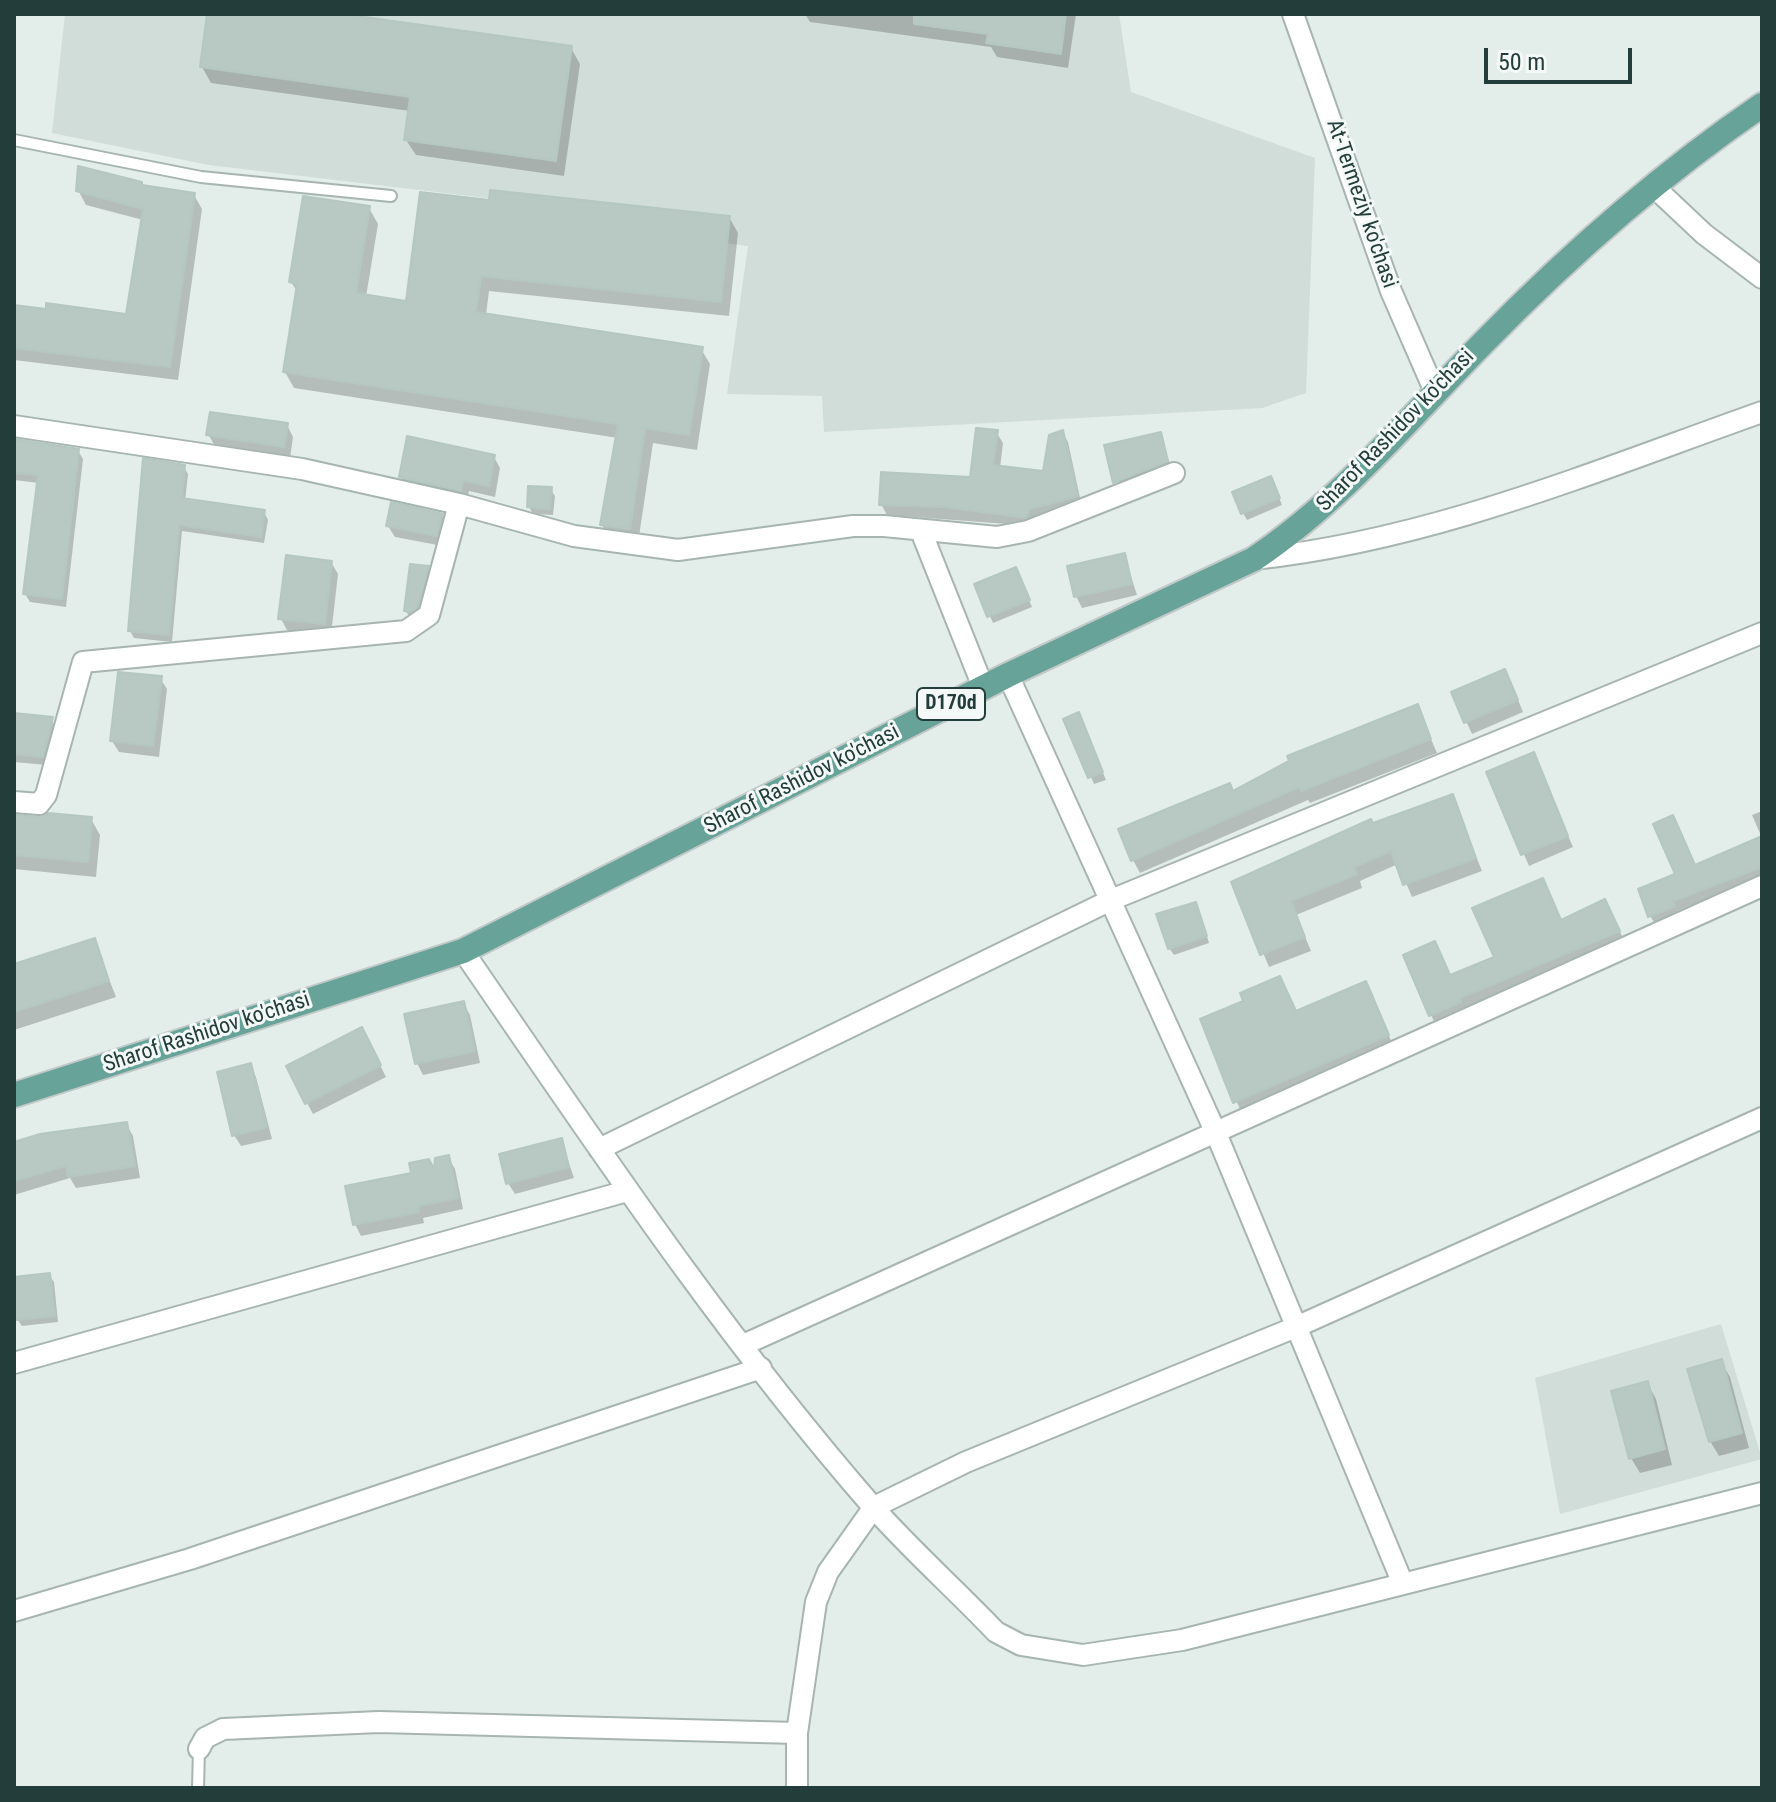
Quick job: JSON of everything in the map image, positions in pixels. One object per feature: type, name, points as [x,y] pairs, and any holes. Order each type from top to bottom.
[{"type":"main road","name":"Sharof Rashidov ko'chasi","points":[[14,1095],[463,951],[983,687],[1254,559],[1291,534],[1355,478],[1528,297],[1653,186],[1762,105]]},
{"type":"street","name":"At-Termeziy ko'chasi","points":[[1293,14],[1391,291],[1435,392]]},
{"type":"street","points":[[1653,186],[1704,234],[1762,278]]},
{"type":"street","points":[[1254,559],[1316,553],[1446,523],[1762,412]]},
{"type":"street","points":[[14,426],[302,469],[459,504],[574,536],[678,550],[853,526],[997,537],[1028,531],[1174,473]]},
{"type":"street","points":[[14,802],[34,805],[46,795],[83,662],[406,631],[429,615],[459,504]]},
{"type":"street","points":[[921,531],[983,687]]},
{"type":"street","points":[[599,1149],[1111,900],[1762,633]]},
{"type":"street","points":[[1008,675],[1216,1133],[1403,1584]]},
{"type":"street","points":[[743,1345],[1762,886]]},
{"type":"street","points":[[463,951],[627,1191],[761,1368],[874,1507],[996,1632],[1021,1645],[1083,1655],[1182,1640],[1762,1493]]},
{"type":"street","points":[[797,1788],[797,1733],[816,1602],[828,1572],[874,1507],[966,1462],[1296,1327],[1762,1118]]},
{"type":"street","points":[[14,1363],[627,1191]]},
{"type":"street","points":[[14,1611],[190,1559],[761,1368]]},
{"type":"street","points":[[199,1749],[205,1738],[223,1729],[379,1722],[797,1733]]},
{"type":"lane","points":[[14,140],[201,177],[391,196]]},
{"type":"lane","points":[[198,1788],[199,1749]]},
{"type":"shaded area","points":[[65,14],[1119,14],[1131,92],[1315,158],[1306,393],[1262,408],[824,432],[822,396],[727,394],[748,246],[534,219],[537,204],[209,165],[52,133]]},
{"type":"shaded area","points":[[1721,1324],[1762,1459],[1560,1514],[1535,1378]]},
{"type":"building","points":[[207,14],[343,14],[572,46],[556,161],[404,140],[410,97],[200,67]]},
{"type":"building","points":[[914,14],[1066,14],[1061,54],[986,43],[988,34],[914,24]]},
{"type":"building","points":[[78,166],[142,182],[142,185],[195,193],[170,367],[14,348],[14,305],[46,309],[46,303],[126,314],[143,209],[76,191]]},
{"type":"building","points":[[490,190],[730,216],[721,302],[481,276],[476,312],[703,347],[689,435],[645,428],[630,529],[600,525],[618,424],[283,372],[297,284],[289,282],[303,196],[370,206],[356,293],[406,301],[420,192],[489,200]]},
{"type":"building","points":[[210,412],[288,423],[284,447],[206,435]]},
{"type":"building","points":[[976,428],[998,430],[993,465],[1043,471],[1049,435],[1063,430],[1078,496],[1030,509],[1026,518],[946,507],[879,505],[881,472],[970,477]]},
{"type":"building","points":[[1161,432],[1168,461],[1113,483],[1104,445]]},
{"type":"building","points":[[407,436],[495,455],[489,486],[463,481],[461,491],[399,477]]},
{"type":"building","points":[[14,439],[79,449],[62,599],[23,594],[38,475],[14,473]]},
{"type":"building","points":[[143,458],[185,465],[182,498],[265,510],[261,537],[179,525],[169,635],[128,631]]},
{"type":"building","points":[[1271,476],[1280,498],[1241,514],[1232,492]]},
{"type":"building","points":[[528,486],[552,487],[550,509],[527,507]]},
{"type":"building","points":[[391,502],[443,514],[437,536],[386,526]]},
{"type":"building","points":[[1125,553],[1132,584],[1074,597],[1067,566]]},
{"type":"building","points":[[286,555],[332,561],[325,624],[278,619]]},
{"type":"building","points":[[410,564],[429,566],[418,607],[410,612],[404,611]]},
{"type":"building","points":[[1016,567],[1030,600],[987,617],[974,584]]},
{"type":"building","points":[[1505,669],[1518,700],[1464,723],[1451,692]]},
{"type":"building","points":[[118,672],[162,676],[153,746],[110,741]]},
{"type":"building","points":[[1418,704],[1431,739],[1301,791],[1299,787],[1131,861],[1118,829],[1230,783],[1233,791],[1289,761],[1287,756]]},
{"type":"building","points":[[1079,712],[1103,772],[1088,778],[1063,719]]},
{"type":"building","points":[[14,713],[53,717],[43,757],[14,754]]},
{"type":"building","points":[[1534,752],[1568,836],[1521,855],[1486,772]]},
{"type":"building","points":[[1453,794],[1476,858],[1403,885],[1391,851],[1354,867],[1357,874],[1291,901],[1305,937],[1260,955],[1231,882],[1371,819],[1373,823]]},
{"type":"building","points":[[48,813],[92,817],[88,862],[14,855],[14,815],[39,817]]},
{"type":"building","points":[[1673,815],[1695,865],[1762,836],[1762,867],[1673,901],[1675,906],[1648,917],[1638,889],[1675,874],[1653,824]]},
{"type":"building","points":[[1543,878],[1561,920],[1605,899],[1620,931],[1460,998],[1461,1002],[1429,1016],[1403,955],[1435,941],[1450,975],[1494,957],[1472,908]]},
{"type":"building","points":[[1196,902],[1207,936],[1168,949],[1156,914]]},
{"type":"building","points":[[95,938],[109,981],[14,1012],[14,964]]},
{"type":"building","points":[[1280,976],[1296,1011],[1366,981],[1389,1035],[1233,1103],[1200,1019],[1243,1001],[1240,993]]},
{"type":"building","points":[[464,1001],[475,1051],[415,1064],[404,1014]]},
{"type":"building","points":[[362,1027],[381,1065],[305,1104],[286,1066]]},
{"type":"building","points":[[251,1063],[267,1127],[232,1136],[217,1072]]},
{"type":"building","points":[[127,1122],[135,1166],[68,1177],[66,1166],[14,1181],[14,1142],[40,1134]]},
{"type":"building","points":[[562,1138],[569,1167],[506,1184],[499,1154]]},
{"type":"building","points":[[449,1155],[458,1198],[418,1206],[419,1212],[353,1225],[345,1186],[411,1173],[409,1163],[429,1159],[434,1169],[435,1158]]},
{"type":"building","points":[[50,1273],[55,1316],[16,1320],[14,1277]]},
{"type":"building","points":[[1722,1359],[1742,1433],[1709,1442],[1687,1369]]},
{"type":"building","points":[[1648,1381],[1665,1449],[1629,1459],[1611,1391]]}]
